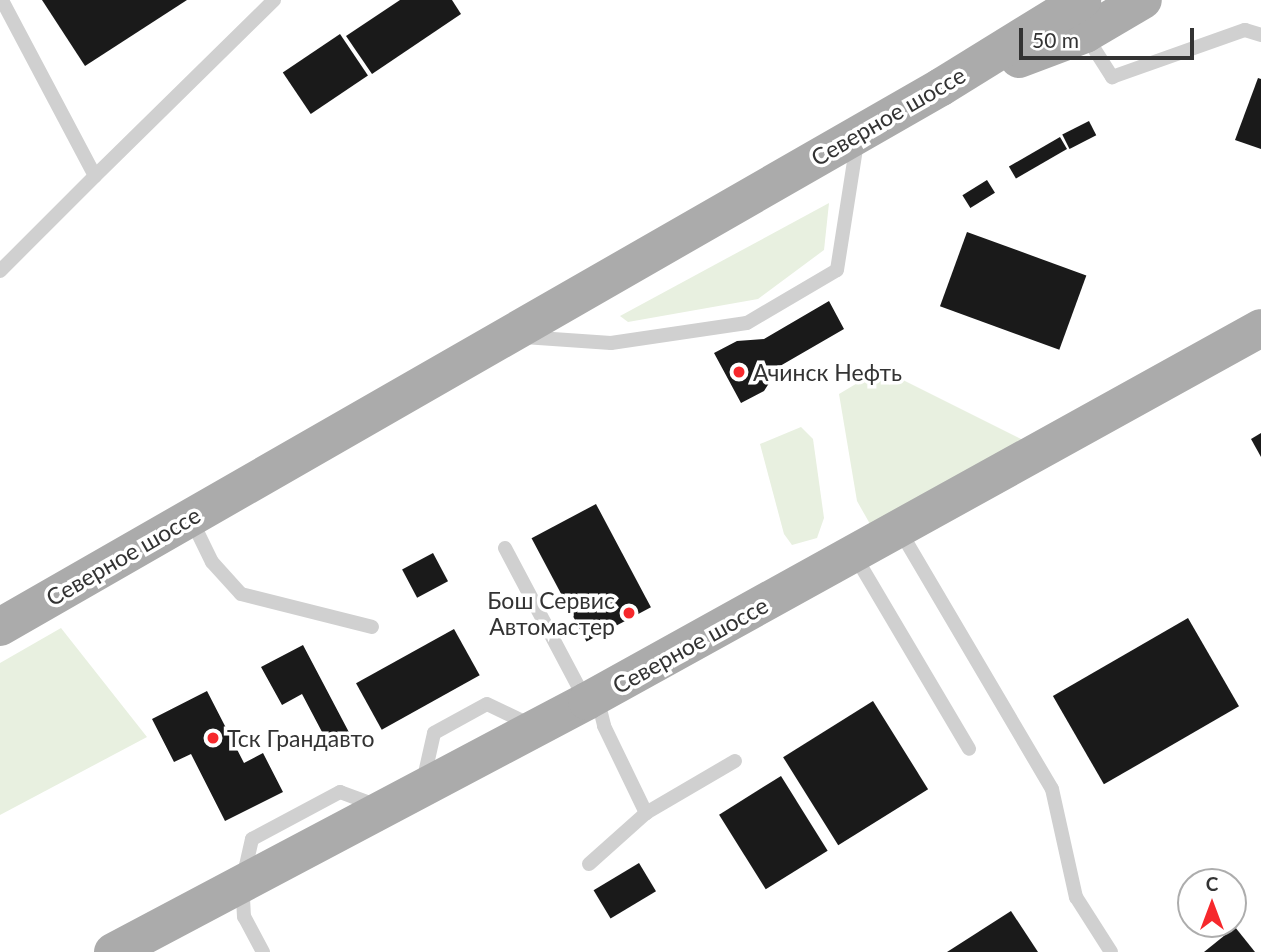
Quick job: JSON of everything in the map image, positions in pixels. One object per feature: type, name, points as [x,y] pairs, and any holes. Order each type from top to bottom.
[{"type":"main road","name":"Северное шоссе","points":[[0,627],[502,336],[941,87],[1084,17],[1143,0]]},
{"type":"main road","name":"Северное шоссе","points":[[113,952],[150,943],[242,883],[592,699],[900,531],[1261,328]]},
{"type":"lane","points":[[2,0],[94,176]]},
{"type":"lane","points":[[0,271],[274,0]]},
{"type":"lane","points":[[1084,17],[1112,77],[1245,30],[1261,35]]},
{"type":"lane","points":[[502,336],[611,342],[689,335],[747,323],[837,270],[859,134]]},
{"type":"lane","points":[[190,517],[212,562],[240,594],[372,627]]},
{"type":"lane","points":[[900,531],[1052,789],[1076,897],[1111,952]]},
{"type":"lane","points":[[505,548],[592,699],[646,813]]},
{"type":"lane","points":[[855,555],[969,749]]},
{"type":"lane","points":[[589,864],[646,813],[735,761]]},
{"type":"lane","points":[[242,883],[244,917],[262,952]]},
{"type":"green space","points":[[829,203],[824,250],[758,299],[628,322],[620,316]]},
{"type":"green space","points":[[881,369],[1023,440],[870,524],[857,501],[839,394]]},
{"type":"green space","points":[[801,427],[813,439],[824,518],[817,538],[792,545],[784,534],[760,444]]},
{"type":"green space","points":[[61,628],[147,737],[0,815],[0,663]]},
{"type":"building","points":[[42,0],[187,0],[85,66]]},
{"type":"building","points":[[400,0],[452,0],[461,14],[372,74],[346,36]]},
{"type":"building","points":[[340,34],[368,75],[311,114],[283,73]]},
{"type":"building","points":[[1258,78],[1261,79],[1261,149],[1235,140]]},
{"type":"building","points":[[1089,121],[1096,135],[1070,149],[1062,135]]},
{"type":"building","points":[[1060,137],[1067,149],[1016,179],[1009,166]]},
{"type":"building","points":[[987,180],[995,193],[970,208],[962,195]]},
{"type":"building","points":[[967,232],[1086,275],[1059,350],[940,306]]},
{"type":"building","points":[[829,301],[844,329],[780,366],[764,391],[741,403],[714,353],[737,341],[764,339]]},
{"type":"building","points":[[1261,433],[1261,457],[1251,439]]},
{"type":"building","points":[[596,504],[651,607],[586,642],[532,538]]},
{"type":"building","points":[[433,553],[448,581],[417,598],[402,569]]},
{"type":"building","points":[[1188,618],[1239,706],[1104,784],[1053,696]]},
{"type":"building","points":[[454,629],[480,675],[382,730],[356,683]]},
{"type":"building","points":[[303,645],[352,738],[331,749],[302,694],[282,705],[261,667]]},
{"type":"building","points":[[207,691],[244,763],[263,753],[283,792],[225,821],[191,754],[174,762],[152,719]]},
{"type":"building","points":[[873,701],[928,789],[838,845],[783,757]]},
{"type":"building","points":[[781,776],[828,851],[766,889],[719,815]]},
{"type":"building","points":[[639,863],[656,891],[611,919],[594,890]]},
{"type":"building","points":[[1011,911],[1038,952],[947,952]]},
{"type":"building","points":[[1221,938],[1244,938],[1255,952],[1204,952]]},
{"type":"place","name":"Ачинск Нефть","points":[[739,372]]},
{"type":"place","name":"Бош Сервис Автомастер","points":[[629,613]]},
{"type":"place","name":"Тск Грандавто","points":[[213,738]]}]
